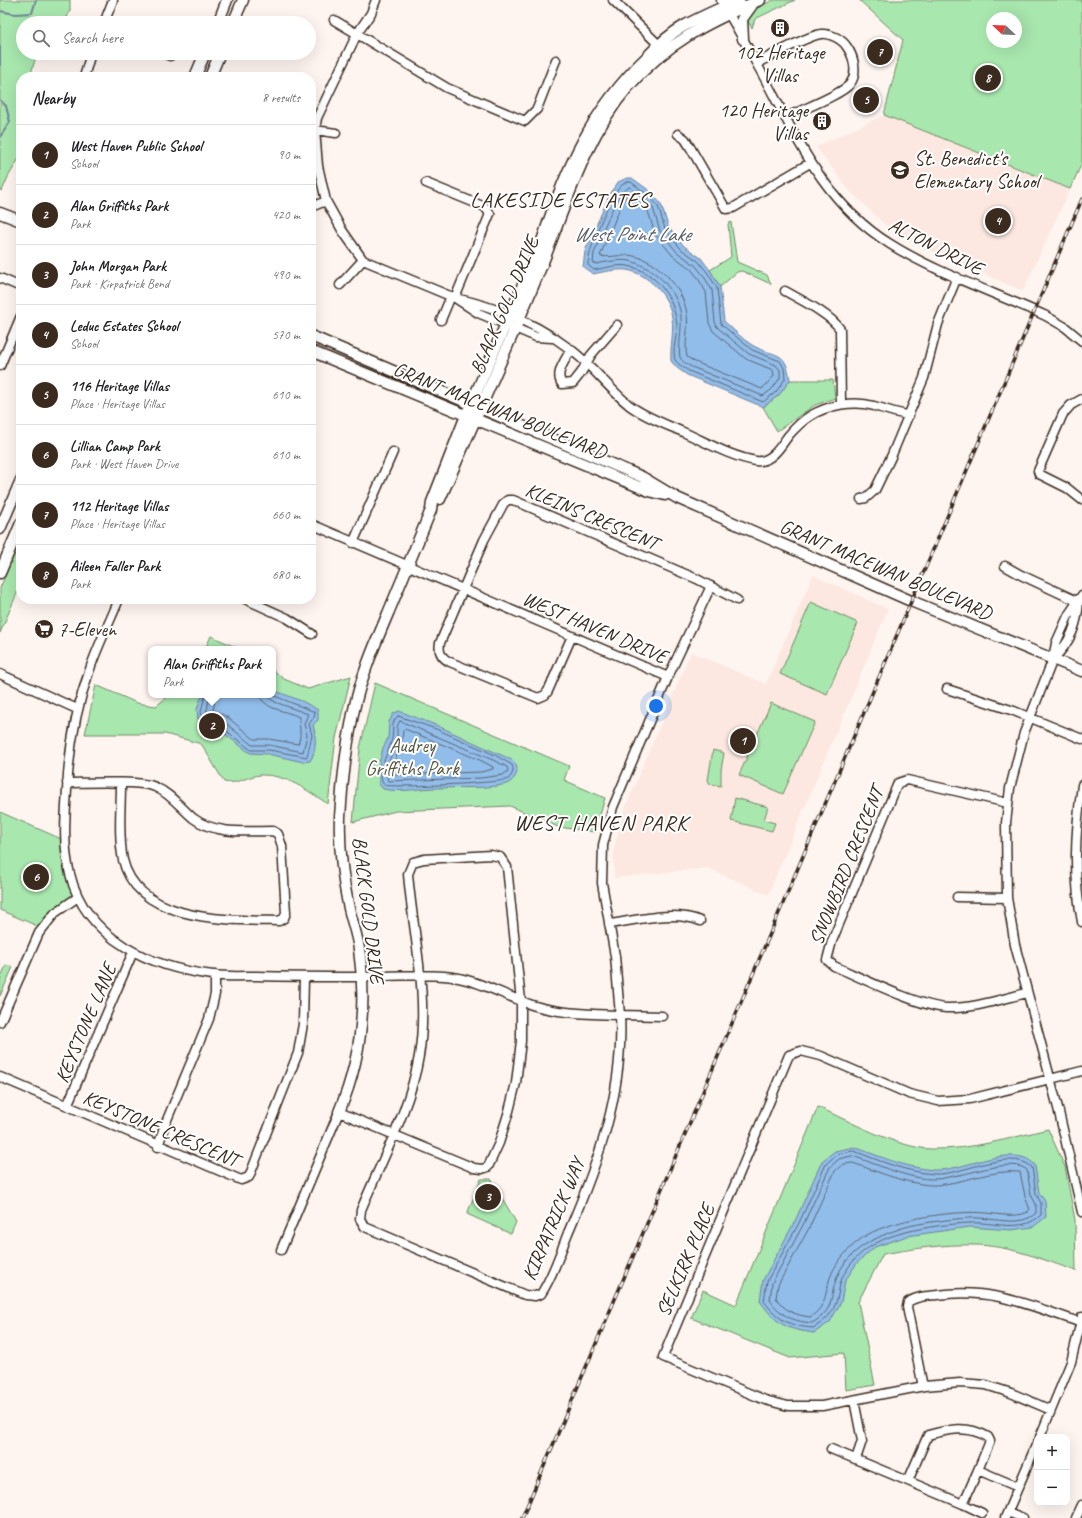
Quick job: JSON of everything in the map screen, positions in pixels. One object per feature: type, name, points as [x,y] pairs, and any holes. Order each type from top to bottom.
[{"type":"main road","points":[[221,16],[227,0]]},
{"type":"main road","points":[[236,16],[243,0]]},
{"type":"main road","name":"BLACK GOLD DRIVE","points":[[339,1112],[351,1082],[359,1049],[362,1001],[359,948],[346,894],[340,852],[340,816],[344,766],[353,713],[363,678],[431,510],[440,500],[471,417],[593,141],[628,87],[662,48],[684,26],[739,0]]},
{"type":"main road","points":[[743,39],[742,19],[745,13],[757,1]]},
{"type":"main road","name":"BLACK GOLD DRIVE","points":[[725,7],[757,1]]},
{"type":"main road","points":[[197,72],[202,60]]},
{"type":"main road","points":[[212,72],[217,60]]},
{"type":"main road","points":[[0,212],[16,220]]},
{"type":"main road","name":"GRANT MACEWAN BOULEVARD","points":[[316,338],[477,405],[642,477],[677,498],[911,601],[1082,671]]},
{"type":"main road","name":"GRANT MACEWAN BOULEVARD","points":[[316,353],[649,491],[677,498]]},
{"type":"main road","points":[[0,529],[16,492]]},
{"type":"main road","points":[[0,573],[16,535]]},
{"type":"street","points":[[107,16],[113,0]]},
{"type":"street","points":[[316,114],[357,34],[371,13],[376,0]]},
{"type":"street","points":[[613,0],[662,48]]},
{"type":"street","name":"ALTON DRIVE","points":[[725,7],[757,62],[785,118],[810,163],[835,198],[868,228],[911,256],[1054,320],[1071,331],[1082,341]]},
{"type":"street","points":[[334,20],[447,88],[525,121],[537,109],[556,60]]},
{"type":"street","points":[[757,62],[820,34],[826,34],[838,38],[846,44],[852,54],[854,70],[849,84],[828,97],[785,118]]},
{"type":"street","points":[[85,72],[88,60]]},
{"type":"street","points":[[316,130],[336,133]]},
{"type":"street","points":[[678,134],[688,143],[726,209],[733,208],[810,163]]},
{"type":"street","points":[[316,142],[318,166],[326,201],[342,230],[363,260],[453,297],[478,313],[513,322],[536,337],[552,338],[571,349],[629,405],[647,416],[719,448],[757,461],[770,457],[779,449],[788,435],[804,420],[822,410],[841,404],[872,405],[899,414],[909,415]]},
{"type":"street","points":[[426,183],[485,206],[490,214],[453,297],[441,320]]},
{"type":"street","points":[[316,205],[326,201]]},
{"type":"street","points":[[340,285],[363,260]]},
{"type":"street","points":[[861,499],[866,498],[880,482],[909,415],[924,378],[938,324],[957,277]]},
{"type":"street","points":[[0,278],[16,285]]},
{"type":"street","points":[[785,291],[806,303],[833,322],[840,330],[841,404]]},
{"type":"street","points":[[571,349],[559,373],[559,379],[562,384],[573,383],[581,373],[586,362],[618,325]]},
{"type":"street","points":[[0,366],[16,328]]},
{"type":"street","points":[[1082,399],[1071,405],[1063,414],[1038,471],[1039,474],[1067,488],[1082,500]]},
{"type":"street","points":[[353,543],[393,452]]},
{"type":"street","name":"KLEINS CRESCENT","points":[[464,589],[498,512],[504,503],[508,500],[513,500],[711,586],[737,600]]},
{"type":"street","name":"WEST HAVEN DRIVE","points":[[316,526],[407,567],[464,589],[668,677],[613,807],[605,832],[601,856],[604,897],[615,956],[620,1015]]},
{"type":"street","points":[[1005,566],[1021,576],[1080,598],[1078,618],[1065,648],[1053,659],[1030,717],[1019,750],[1008,803],[1006,823],[1007,898],[1015,945],[1050,1079],[1080,1184],[1082,1212]]},
{"type":"street","points":[[668,677],[711,586]]},
{"type":"street","points":[[464,589],[439,650],[443,657],[450,662],[538,698],[545,695],[548,691],[572,636]]},
{"type":"street","points":[[117,604],[90,668],[77,709],[71,741],[65,815],[67,856],[70,875],[78,897],[102,929],[117,942],[133,952],[171,968],[215,976],[445,976],[472,980],[521,1001],[558,1011],[662,1016]]},
{"type":"street","points":[[256,604],[288,618],[312,634]]},
{"type":"street","points":[[1,676],[77,709]]},
{"type":"street","points":[[947,689],[1030,717],[1082,739]]},
{"type":"street","name":"SNOWBIRD CRESCENT","points":[[1008,803],[907,780],[898,783],[832,940],[827,960],[834,966],[910,998],[936,1006],[963,1007],[1027,993]]},
{"type":"street","points":[[67,783],[146,784],[155,786],[162,790],[193,819],[212,828],[234,831],[273,831],[278,834],[282,846],[286,913],[284,918],[279,921],[220,920],[196,916],[164,905],[140,891],[130,877],[123,860],[121,839],[121,784]]},
{"type":"street","points":[[1082,785],[1075,846],[1076,880],[1082,922]]},
{"type":"street","points":[[281,1250],[339,1112],[474,1168],[482,1169],[488,1167],[501,1138],[514,1090],[521,1041],[521,1001],[507,867],[503,859],[496,856],[424,859],[418,860],[411,865],[408,874],[422,998],[419,1055],[413,1084],[393,1134]]},
{"type":"street","points":[[0,1022],[39,933],[55,913],[78,897]]},
{"type":"street","points":[[957,897],[1007,898]]},
{"type":"street","points":[[609,924],[676,916],[692,917],[700,921]]},
{"type":"street","name":"KEYSTONE LANE","points":[[67,1106],[133,952]]},
{"type":"street","points":[[158,1147],[164,1127],[209,1019],[215,994],[215,976]]},
{"type":"street","name":"KEYSTONE CRESCENT","points":[[0,1078],[158,1147],[235,1179],[241,1180],[249,1176],[298,1053],[303,1024],[304,977]]},
{"type":"street","name":"KIRPATRICK WAY","points":[[393,1134],[361,1210],[360,1214],[362,1224],[370,1229],[526,1295],[535,1296],[541,1294],[590,1180],[608,1125],[619,1070],[620,1015]]},
{"type":"street","name":"SELKIRK PLACE","points":[[1050,1079],[970,1099],[938,1101],[909,1094],[821,1056],[800,1051],[789,1055],[663,1357],[765,1400],[788,1406],[822,1406],[924,1386],[960,1383],[986,1385],[1011,1393],[1051,1410]]},
{"type":"street","points":[[1050,1079],[1082,1071]]},
{"type":"street","points":[[924,1386],[907,1307],[908,1302],[915,1298],[959,1292],[989,1294],[1010,1298],[1082,1321],[1071,1362],[1041,1434]]},
{"type":"street","points":[[854,1400],[862,1441],[856,1459]]},
{"type":"street","points":[[908,1481],[928,1435],[948,1430],[969,1429],[988,1437],[990,1441],[963,1504]]},
{"type":"street","points":[[831,1448],[982,1513]]},
{"type":"street","points":[[1023,1518],[1007,1515],[1034,1450]]},
{"type":"street","points":[[978,1470],[1018,1487]]},
{"type":"street","points":[[1076,1518],[1082,1505]]},
{"type":"shaded area","points":[[884,115],[1070,189],[1023,291],[915,244],[886,226],[848,189],[816,147]]},
{"type":"shaded area","points":[[813,575],[888,609],[768,895],[708,868],[614,878],[614,848],[624,811],[691,652],[766,684]]},
{"type":"green space","points":[[0,0],[70,0],[70,10],[68,16],[16,16],[16,60],[35,60],[31,72],[16,72],[16,163],[2,191],[0,190]]},
{"type":"green space","points":[[773,0],[795,0],[755,19],[752,28],[747,20],[753,10]]},
{"type":"green space","points":[[859,0],[1082,0],[1082,163],[1070,189],[884,115],[903,40]]},
{"type":"green space","points":[[731,222],[737,262],[767,275],[771,284],[742,271],[737,272],[720,287],[710,270],[731,257],[728,224]]},
{"type":"green space","points":[[790,380],[833,380],[835,398],[815,405],[777,431],[763,407],[779,395]]},
{"type":"green space","points":[[16,551],[16,596],[0,633],[0,588]]},
{"type":"green space","points":[[811,602],[858,623],[827,694],[780,674]]},
{"type":"green space","points":[[211,636],[233,646],[206,646]]},
{"type":"green space","points":[[276,672],[284,679],[308,689],[351,676],[336,738],[328,804],[288,780],[270,775],[260,775],[229,783],[224,782],[202,745],[198,743],[165,734],[85,734],[96,685],[137,703],[156,706],[166,698],[276,698]]},
{"type":"green space","name":"Audrey Griffiths Park","points":[[375,683],[569,766],[564,780],[605,798],[595,832],[558,827],[510,806],[396,811],[353,822],[360,748]]},
{"type":"green space","points":[[771,703],[815,722],[783,794],[739,775]]},
{"type":"green space","points":[[713,750],[724,753],[721,770],[721,786],[710,784],[708,780]]},
{"type":"green space","points":[[735,798],[768,807],[764,820],[775,823],[772,831],[731,821]]},
{"type":"green space","points":[[0,812],[66,841],[78,897],[42,928],[0,910]]},
{"type":"green space","points":[[6,965],[13,967],[0,996],[0,980]]},
{"type":"green space","points":[[818,1107],[889,1139],[904,1144],[931,1149],[961,1148],[1005,1140],[1048,1129],[1065,1167],[1075,1220],[1076,1271],[1013,1250],[986,1246],[939,1246],[883,1254],[858,1302],[875,1385],[846,1390],[844,1353],[790,1358],[691,1318],[703,1290],[736,1305]]},
{"type":"green space","points":[[481,1179],[491,1179],[516,1222],[511,1234],[467,1214]]},
{"type":"water","name":"West Point Lake","points":[[627,178],[632,178],[650,191],[661,204],[668,226],[684,246],[701,258],[710,270],[720,287],[724,321],[748,343],[778,355],[785,363],[790,380],[779,395],[763,407],[687,375],[677,368],[671,361],[672,318],[670,310],[662,294],[650,281],[634,272],[626,270],[614,270],[593,274],[583,267],[585,251],[609,196],[618,182]]},
{"type":"water","points":[[276,691],[304,702],[318,710],[318,720],[313,725],[315,733],[314,753],[310,761],[303,762],[268,754],[250,753],[218,729],[201,722],[198,719],[197,709],[201,698],[276,698]]},
{"type":"water","points":[[399,711],[438,726],[512,760],[515,763],[517,770],[513,780],[506,784],[491,787],[403,790],[383,789],[379,784],[379,764],[383,748],[388,738],[389,722],[393,714]]},
{"type":"water","points":[[854,1147],[913,1167],[934,1170],[956,1167],[1003,1156],[1025,1158],[1035,1165],[1039,1193],[1045,1201],[1046,1217],[1033,1227],[1011,1230],[970,1227],[907,1236],[875,1247],[857,1263],[845,1281],[841,1302],[830,1322],[814,1333],[796,1330],[777,1321],[760,1301],[763,1280],[795,1221],[822,1161],[835,1151]]},
{"type":"waterway","points":[[0,11],[15,14],[32,13],[36,0]]},
{"type":"waterway","points":[[0,47],[0,65]]},
{"type":"waterway","points":[[0,100],[6,106],[10,122],[0,137]]},
{"type":"railway","points":[[522,1518],[1082,199]]},
{"type":"place","name":"102 Heritage Villas","points":[[780,28]]},
{"type":"place","name":"112 Heritage Villas","points":[[880,52]]},
{"type":"place","name":"Aileen Faller Park","points":[[988,78]]},
{"type":"place","name":"116 Heritage Villas","points":[[866,100]]},
{"type":"place","name":"120 Heritage Villas","points":[[822,121]]},
{"type":"place","name":"St. Benedict's Elementary School","points":[[900,170]]},
{"type":"place","name":"Leduc Estates School","points":[[998,221]]},
{"type":"place","name":"7-Eleven","points":[[44,629]]},
{"type":"place","name":"Alan Griffiths Park","points":[[212,726]]},
{"type":"place","name":"West Haven Public School","points":[[743,741]]},
{"type":"place","name":"Lillian Camp Park","points":[[36,877]]},
{"type":"place","name":"John Morgan Park","points":[[488,1197]]},
{"type":"district","name":"LAKESIDE ESTATES","points":[[560,199]]},
{"type":"district","name":"WEST HAVEN PARK","points":[[601,822]]}]
